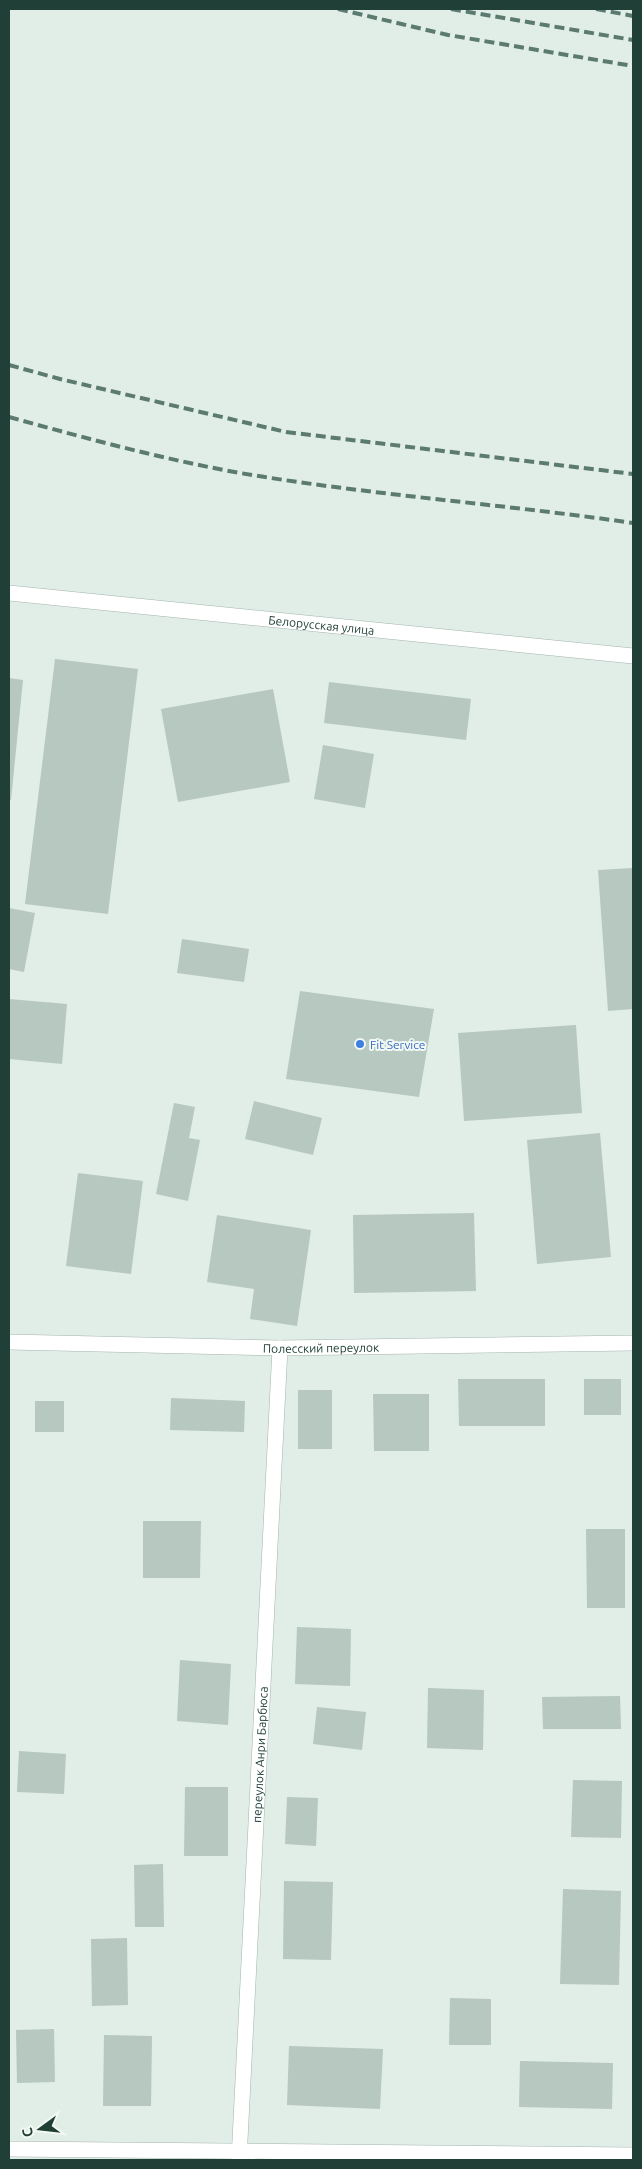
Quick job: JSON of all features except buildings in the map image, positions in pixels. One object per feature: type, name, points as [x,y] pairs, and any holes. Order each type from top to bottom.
[{"type":"street","name":"Белорусская улица","points":[[9,593],[633,656]]},
{"type":"street","name":"Полесский переулок","points":[[9,1342],[280,1348],[633,1343]]},
{"type":"street","name":"переулок Анри Барбюса","points":[[239,2155],[280,1348]]},
{"type":"street","points":[[9,2149],[239,2155],[633,2155]]},
{"type":"railway","points":[[338,9],[448,35],[633,66]]},
{"type":"railway","points":[[451,9],[633,40]]},
{"type":"railway","points":[[596,9],[633,16]]},
{"type":"railway","points":[[9,365],[60,379],[286,432],[633,474]]},
{"type":"railway","points":[[9,417],[153,455],[240,473],[289,481],[633,523]]},
{"type":"place","name":"Fit Service","points":[[360,1044]]}]
